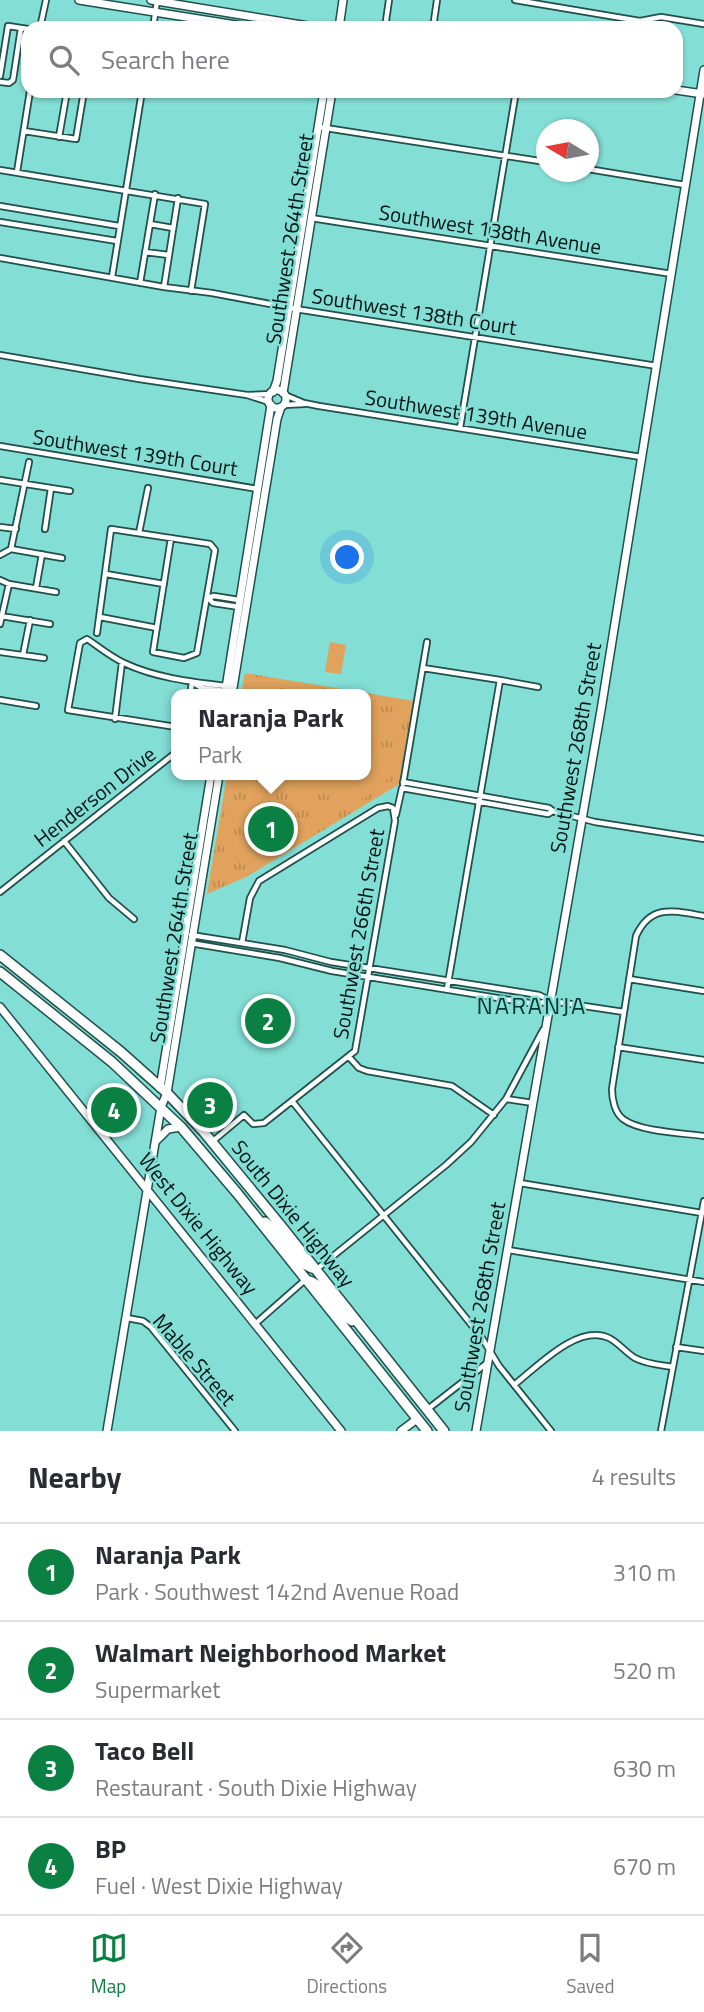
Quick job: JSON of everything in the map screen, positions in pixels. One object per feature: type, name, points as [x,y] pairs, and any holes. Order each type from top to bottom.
[{"type":"highway","name":"South Dixie Highway","points":[[0,955],[106,1039],[163,1090],[212,1142],[444,1431]]},
{"type":"highway","name":"South Dixie Highway","points":[[0,972],[90,1043],[181,1126],[427,1431]]},
{"type":"highway","points":[[257,1217],[275,1230],[302,1263],[316,1270]]},
{"type":"highway","points":[[306,1280],[321,1287],[344,1317],[360,1326]]},
{"type":"highway","points":[[417,1419],[428,1424],[434,1431]]},
{"type":"street","points":[[42,21],[46,0]]},
{"type":"street","points":[[79,0],[211,21]]},
{"type":"street","points":[[154,21],[155,0],[279,21]]},
{"type":"street","points":[[340,21],[344,0]]},
{"type":"street","points":[[385,21],[389,0]]},
{"type":"street","points":[[434,21],[437,0]]},
{"type":"street","points":[[515,0],[640,21],[661,17],[704,24]]},
{"type":"street","points":[[0,76],[8,26],[21,28]]},
{"type":"street","points":[[0,82],[9,83],[13,80],[21,45]]},
{"type":"street","name":"Southwest 268th Street","points":[[476,1431],[582,818],[704,70]]},
{"type":"street","points":[[683,91],[702,94]]},
{"type":"street","points":[[17,172],[29,98]]},
{"type":"street","points":[[59,137],[65,98]]},
{"type":"street","points":[[24,131],[76,139],[83,98]]},
{"type":"street","points":[[111,277],[141,98]]},
{"type":"street","name":"Southwest 264th Street","points":[[322,127],[324,98]]},
{"type":"street","name":"Southwest 264th Street","points":[[270,404],[278,381],[322,127],[330,98]]},
{"type":"street","points":[[460,428],[515,98]]},
{"type":"street","points":[[322,127],[536,160]]},
{"type":"street","points":[[0,170],[205,204],[191,290]]},
{"type":"street","points":[[599,171],[685,185]]},
{"type":"street","points":[[140,283],[155,194]]},
{"type":"street","points":[[164,287],[178,198]]},
{"type":"street","points":[[0,206],[119,226]]},
{"type":"street","name":"Southwest 138th Avenue","points":[[307,218],[672,274]]},
{"type":"street","points":[[0,222],[117,241]]},
{"type":"street","points":[[150,224],[173,228]]},
{"type":"street","points":[[145,252],[169,256]]},
{"type":"street","name":"Southwest 138th Court","points":[[0,258],[657,366]]},
{"type":"street","name":"Southwest 264th Street","points":[[283,406],[292,308]]},
{"type":"street","points":[[0,355],[247,395],[284,394]]},
{"type":"street","name":"Southwest 139th Avenue","points":[[284,394],[304,403],[642,457]]},
{"type":"street","points":[[247,395],[275,408],[283,406]]},
{"type":"street","name":"Southwest 139th Avenue","points":[[283,406],[304,403]]},
{"type":"street","points":[[227,689],[262,490],[270,404]]},
{"type":"street","points":[[227,689],[262,490],[277,416],[283,406]]},
{"type":"street","name":"Southwest 139th Court","points":[[0,446],[262,490]]},
{"type":"street","points":[[11,549],[29,462]]},
{"type":"street","points":[[0,480],[70,491]]},
{"type":"street","points":[[45,529],[51,488]]},
{"type":"street","points":[[139,533],[148,488]]},
{"type":"street","points":[[0,527],[16,529]]},
{"type":"street","points":[[97,633],[111,529],[139,533],[171,538],[209,544],[215,550],[197,653],[184,658],[153,652],[171,538]]},
{"type":"street","points":[[0,555],[11,549],[62,558]]},
{"type":"street","points":[[36,588],[42,554]]},
{"type":"street","points":[[106,574],[164,584]]},
{"type":"street","points":[[0,580],[56,592]]},
{"type":"street","points":[[0,624],[2,600],[9,584]]},
{"type":"street","points":[[207,598],[214,596],[240,604]]},
{"type":"street","points":[[207,598],[213,603],[223,605],[240,604]]},
{"type":"street","points":[[223,605],[224,598]]},
{"type":"street","points":[[1,616],[50,624]]},
{"type":"street","points":[[100,617],[157,628]]},
{"type":"street","points":[[23,655],[30,620]]},
{"type":"street","points":[[171,726],[68,710],[80,643],[87,639],[122,663],[148,672],[218,689]]},
{"type":"street","points":[[395,816],[427,642]]},
{"type":"street","points":[[0,652],[44,658]]},
{"type":"street","points":[[115,719],[122,663]]},
{"type":"street","points":[[423,668],[538,687]]},
{"type":"street","points":[[447,989],[500,680]]},
{"type":"street","points":[[191,689],[192,683]]},
{"type":"street","points":[[0,700],[36,706]]},
{"type":"street","name":"Henderson Drive","points":[[0,892],[171,759]]},
{"type":"street","name":"Southwest 264th Street","points":[[107,1431],[188,938],[210,780]]},
{"type":"street","name":"Southwest 264th Street","points":[[188,938],[218,780]]},
{"type":"street","points":[[402,785],[548,814],[553,811],[704,839]]},
{"type":"street","name":"Southwest 266th Street","points":[[212,1142],[244,1115],[250,1122],[260,1125],[355,1051],[395,816],[393,808],[378,808],[255,885],[242,943]]},
{"type":"street","points":[[64,841],[109,898],[134,919]]},
{"type":"street","points":[[704,916],[673,910],[656,913],[647,919],[636,936],[612,1090],[618,1114],[625,1121],[641,1127],[704,1136]]},
{"type":"street","points":[[188,938],[242,943],[370,968],[539,995],[551,1001],[624,1012]]},
{"type":"street","points":[[188,938],[324,969],[537,1004],[551,1001]]},
{"type":"street","points":[[629,979],[704,991]]},
{"type":"street","name":"West Dixie Highway","points":[[0,1007],[341,1431]]},
{"type":"street","points":[[316,1270],[457,1156],[506,1098],[547,1022]]},
{"type":"street","points":[[618,1047],[704,1060]]},
{"type":"street","points":[[349,1057],[359,1068],[367,1071],[452,1086],[494,1115]]},
{"type":"street","points":[[506,1098],[533,1104]]},
{"type":"street","points":[[292,1101],[482,1338],[514,1385],[551,1431]]},
{"type":"street","points":[[155,1142],[168,1129],[181,1126]]},
{"type":"street","points":[[520,1183],[703,1213]]},
{"type":"street","points":[[661,1431],[704,1201]]},
{"type":"street","points":[[508,1250],[704,1282]]},
{"type":"street","points":[[255,1324],[306,1280]]},
{"type":"street","name":"Mable Street","points":[[126,1318],[149,1325],[235,1431]]},
{"type":"street","points":[[514,1385],[568,1343],[592,1335],[611,1339],[638,1359],[673,1367]]},
{"type":"street","points":[[676,1347],[704,1351]]},
{"type":"street","points":[[427,1410],[488,1362]]},
{"type":"street","points":[[401,1431],[417,1419]]},
{"type":"green space","points":[[330,642],[346,645],[341,674],[325,672]]},
{"type":"green space","points":[[245,673],[342,689],[242,689]]},
{"type":"green space","points":[[371,694],[414,701],[401,783],[248,876],[207,894],[226,780],[371,780]]},
{"type":"green space","points":[[371,734],[394,765],[381,786],[367,797],[353,802],[311,790],[286,787],[284,780],[371,780]]},
{"type":"water","points":[[264,808],[277,810],[277,817],[285,818],[283,832],[261,828]]},
{"type":"place","name":"Naranja Park","points":[[271,829]]},
{"type":"place","name":"Walmart Neighborhood Market","points":[[268,1021]]},
{"type":"place","name":"Taco Bell","points":[[210,1105]]},
{"type":"place","name":"BP","points":[[114,1110]]},
{"type":"district","name":"NARANJA","points":[[532,1006]]}]
